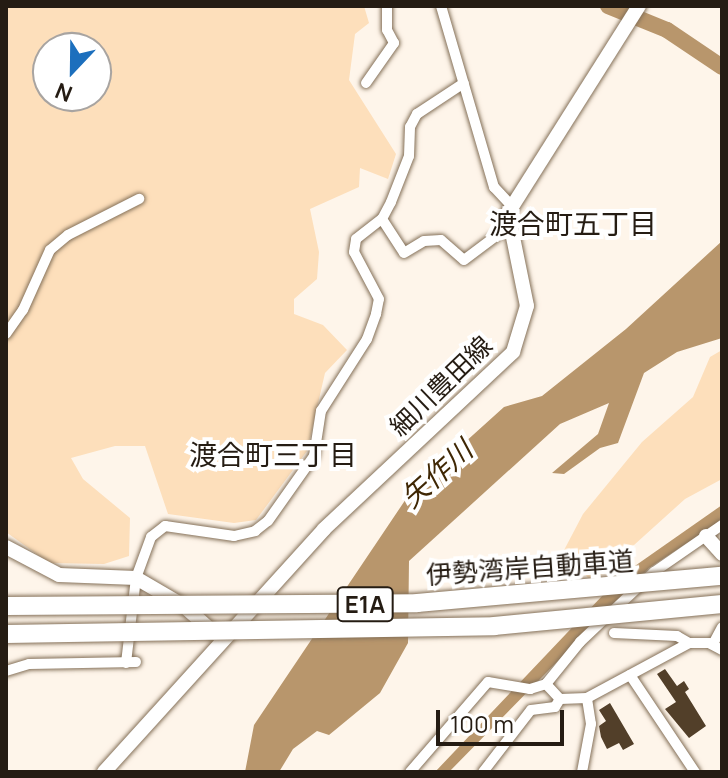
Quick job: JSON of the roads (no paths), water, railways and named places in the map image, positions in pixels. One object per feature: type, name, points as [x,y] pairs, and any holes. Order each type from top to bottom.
[{"type":"highway","name":"伊勢湾岸自動車道","points":[[6,606],[417,603],[722,576]]},
{"type":"highway","name":"伊勢湾岸自動車道","points":[[6,634],[479,627],[722,604]]},
{"type":"main road","name":"細川豊田線","points":[[104,772],[324,529],[513,352],[527,306],[508,227],[511,205],[639,6]]},
{"type":"main road","points":[[706,536],[722,554]]},
{"type":"main road","points":[[6,547],[59,575],[136,578],[184,606],[224,641]]},
{"type":"street","points":[[366,83],[394,43],[387,30],[387,6]]},
{"type":"street","points":[[441,6],[494,187],[511,205]]},
{"type":"street","points":[[6,671],[29,664],[131,663],[136,578],[151,537],[165,526],[234,536],[255,531],[268,521],[310,463],[321,411],[367,339],[376,314],[379,299],[354,246],[360,233],[382,219],[409,156],[410,127],[417,114],[464,83]]},
{"type":"street","points":[[6,334],[23,310],[37,270],[50,250],[68,235],[139,199]]},
{"type":"street","points":[[382,219],[404,253],[424,241],[441,240],[464,260],[508,227]]},
{"type":"street","points":[[410,772],[488,682],[530,689],[546,684],[580,642],[654,572],[722,525]]},
{"type":"street","points":[[614,633],[677,636],[689,643],[718,647],[722,627]]},
{"type":"street","points":[[546,684],[560,699],[587,698],[689,643]]},
{"type":"street","points":[[630,675],[695,772]]},
{"type":"street","points":[[582,772],[591,724],[587,698]]},
{"type":"street","points":[[483,772],[531,710],[555,707],[560,699]]},
{"type":"water","name":"矢作川","points":[[722,241],[722,338],[677,352],[644,373],[618,443],[600,448],[564,474],[552,473],[598,434],[609,403],[560,424],[409,561],[408,643],[380,693],[329,735],[317,731],[293,749],[279,772],[245,772],[254,725],[412,490],[504,407],[542,396],[626,329]]},
{"type":"water","points":[[722,505],[722,520],[649,568],[449,772],[435,772],[622,575]]},
{"type":"waterway","points":[[608,6],[667,30],[722,67]]},
{"type":"district","name":"渡合町五丁目","points":[[573,223]]},
{"type":"district","name":"渡合町三丁目","points":[[273,454]]}]
